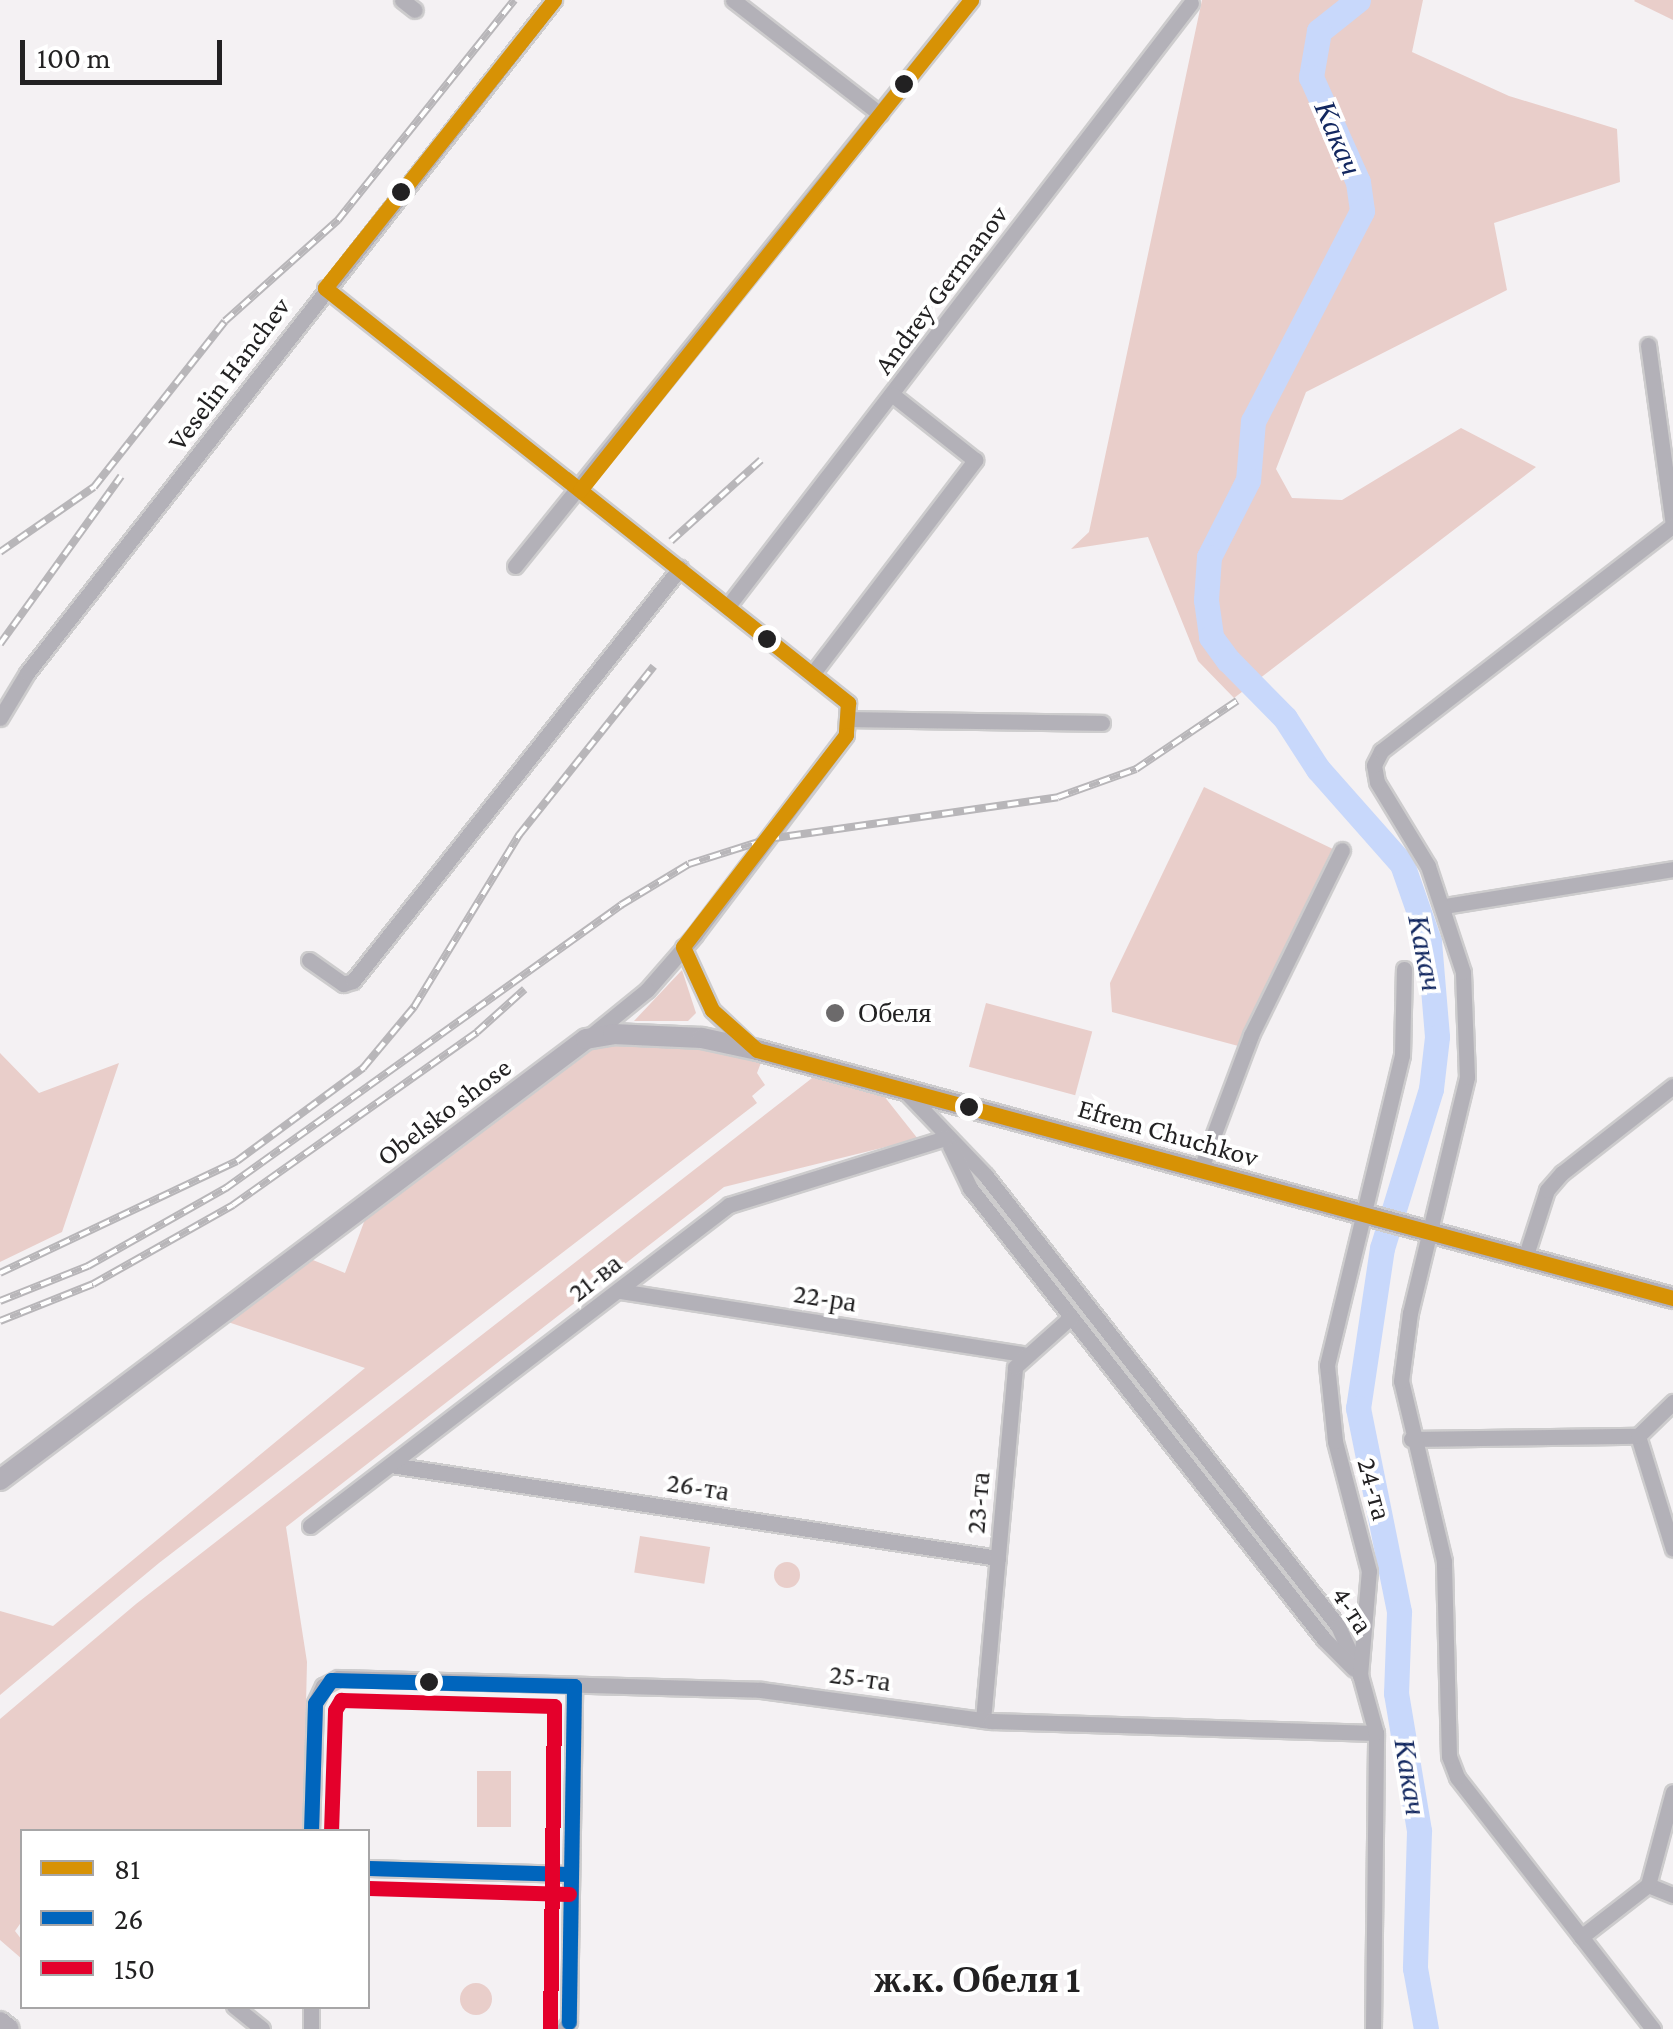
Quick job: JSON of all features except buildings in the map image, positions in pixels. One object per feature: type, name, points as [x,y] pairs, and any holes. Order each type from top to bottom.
[{"type":"street","name":"Veselin Hanchev","points":[[0,718],[27,673],[554,0]]},
{"type":"street","points":[[733,0],[880,114]]},
{"type":"street","points":[[515,566],[971,0]]},
{"type":"street","name":"Andrey Germanov","points":[[728,606],[1191,2]]},
{"type":"street","points":[[326,288],[813,673],[848,704],[851,720],[1102,723]]},
{"type":"street","points":[[1648,345],[1673,525]]},
{"type":"street","points":[[813,673],[976,460],[892,395]]},
{"type":"street","name":"24-та","points":[[1581,1937],[1457,1777],[1448,1736],[1444,1561],[1411,1440],[1400,1381],[1424,1232],[1466,1076],[1463,972],[1445,906],[1415,840],[1377,782],[1374,765],[1381,751],[1673,525]]},
{"type":"street","points":[[308,960],[343,984],[353,981],[680,568]]},
{"type":"street","name":"Obelsko shose","points":[[0,1480],[647,990],[846,735],[851,720]]},
{"type":"street","points":[[1200,1171],[1251,1035],[1342,850]]},
{"type":"street","points":[[1445,906],[1673,869]]},
{"type":"street","points":[[683,948],[712,1010],[757,1050]]},
{"type":"street","name":"24-та","points":[[1373,2029],[1376,1732],[1360,1675],[1369,1570],[1335,1442],[1327,1366],[1369,1217],[1402,1055],[1404,969]]},
{"type":"street","name":"Efrem Chuchkov","points":[[586,1039],[702,1038],[757,1050],[1673,1298]]},
{"type":"street","points":[[1525,1258],[1538,1212],[1562,1173],[1673,1086]]},
{"type":"street","name":"4-та","points":[[902,1088],[986,1176],[1338,1626],[1360,1675]]},
{"type":"street","name":"4-та","points":[[946,1138],[970,1188],[1324,1640],[1360,1675]]},
{"type":"street","name":"21-ва","points":[[310,1526],[742,1197],[946,1138]]},
{"type":"street","name":"22-ра","points":[[620,1291],[1022,1354]]},
{"type":"street","points":[[1022,1354],[1072,1317]]},
{"type":"street","name":"23-та","points":[[982,1720],[1015,1368],[1022,1354]]},
{"type":"street","points":[[1411,1440],[1638,1436],[1673,1402]]},
{"type":"street","points":[[1638,1436],[1673,1548]]},
{"type":"street","name":"26-та","points":[[391,1465],[998,1558]]},
{"type":"street","name":"25-та","points":[[312,1829],[315,1703],[323,1686],[338,1678],[761,1690],[982,1720],[1376,1732]]},
{"type":"street","points":[[570,2027],[574,1686]]},
{"type":"street","points":[[1653,2029],[1581,1937],[1648,1885],[1673,1792]]},
{"type":"street","points":[[370,1868],[570,1874]]},
{"type":"street","points":[[1648,1885],[1673,1895]]},
{"type":"street","points":[[238,2009],[262,2029]]},
{"type":"street","points":[[0,2022],[9,2029]]},
{"type":"shaded area","points":[[1202,0],[1423,0],[1412,52],[1509,96],[1617,129],[1620,182],[1494,223],[1507,290],[1306,392],[1276,469],[1292,498],[1342,500],[1461,428],[1536,467],[1234,698],[1198,661],[1148,537],[1071,549],[1089,532]]},
{"type":"shaded area","points":[[1635,0],[1673,0],[1673,20],[1634,1]]},
{"type":"shaded area","points":[[1204,787],[1337,851],[1242,1047],[1112,1012],[1110,983]]},
{"type":"shaded area","points":[[682,970],[696,1013],[688,1021],[634,1021]]},
{"type":"shaded area","points":[[986,1003],[1092,1031],[1075,1095],[969,1067]]},
{"type":"shaded area","points":[[619,1040],[716,1047],[762,1060],[757,1073],[765,1085],[752,1096],[757,1103],[159,1563],[0,1695],[0,1611],[53,1626],[365,1368],[228,1322],[308,1258],[345,1273],[367,1214],[592,1047]]},
{"type":"shaded area","points":[[0,1053],[39,1093],[119,1063],[62,1232],[0,1262]]},
{"type":"shaded area","points":[[816,1075],[880,1091],[918,1139],[724,1187],[286,1527],[307,1662],[303,1829],[20,1829],[20,1924],[15,1931],[20,1937],[20,1957],[0,1940],[0,1719],[136,1604]]},
{"type":"shaded area","points":[[640,1536],[710,1547],[704,1584],[634,1573]]},
{"type":"shaded area","points":[[787,1562],[796,1566],[800,1575],[796,1584],[787,1588],[778,1584],[774,1575],[778,1566]]},
{"type":"shaded area","points":[[477,1771],[511,1771],[511,1827],[477,1827]]},
{"type":"shaded area","points":[[476,1983],[488,1987],[492,1999],[488,2011],[476,2015],[464,2011],[460,1999],[464,1987]]},
{"type":"waterway","name":"Какач","points":[[1358,0],[1319,31],[1311,77],[1358,182],[1362,211],[1253,421],[1248,480],[1209,557],[1206,600],[1211,637],[1228,660],[1285,718],[1318,769],[1402,864],[1429,941],[1437,1037],[1431,1089],[1382,1248],[1358,1408],[1399,1612],[1396,1693],[1419,1831],[1415,1968],[1426,2029]]},
{"type":"railway","points":[[0,552],[94,487],[225,321],[338,220],[514,0]]},
{"type":"railway","points":[[671,541],[761,460]]},
{"type":"railway","points":[[0,644],[121,476]]},
{"type":"railway","points":[[0,1273],[237,1161],[363,1068],[414,1007],[519,835],[654,666]]},
{"type":"railway","points":[[0,1301],[88,1266],[226,1188],[621,905],[689,864],[768,839],[1058,797],[1136,769],[1237,701]]},
{"type":"railway","points":[[0,1321],[93,1284],[233,1205],[477,1032],[525,989]]},
{"type":"transit line","name":"81","points":[[554,0],[325,288],[848,703],[846,735],[683,947]]},
{"type":"transit line","name":"81","points":[[580,490],[971,0]]},
{"type":"transit line","name":"81","points":[[683,947],[712,1010],[757,1050],[1673,1298]]},
{"type":"transit line","name":"26","points":[[311,1829],[315,1703],[331,1680],[574,1686],[569,2022]]},
{"type":"transit line","name":"150","points":[[331,1829],[335,1710],[341,1700],[554,1706],[550,2029]]},
{"type":"transit line","name":"26","points":[[370,1868],[570,1874]]},
{"type":"transit line","name":"150","points":[[370,1888],[569,1894]]},
{"type":"place","name":"Обеля","points":[[835,1013]]},
{"type":"district","name":"ж.к. Обеля 1","points":[[977,1980]]}]
